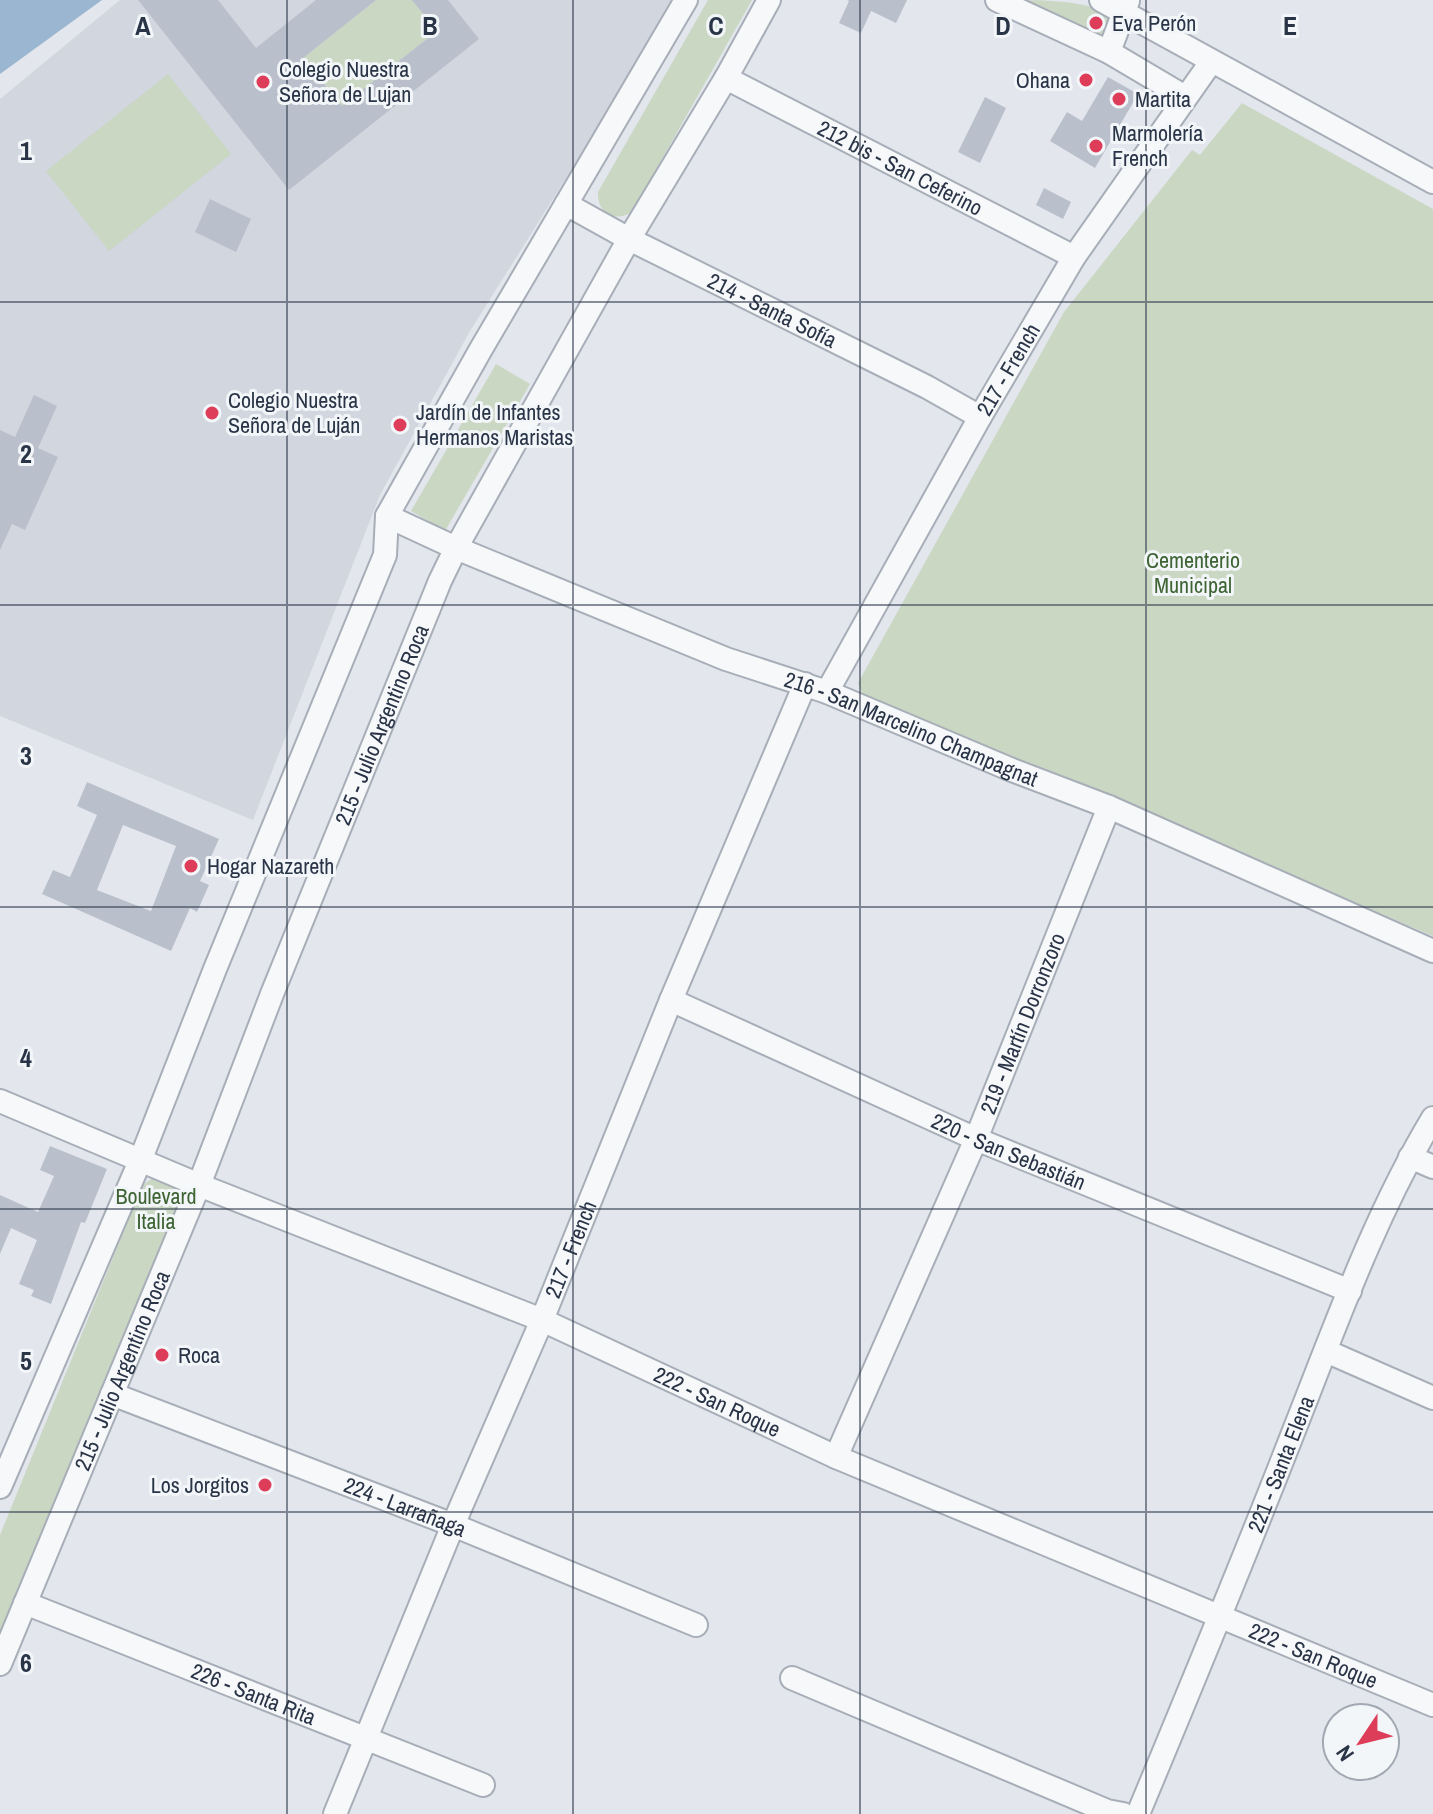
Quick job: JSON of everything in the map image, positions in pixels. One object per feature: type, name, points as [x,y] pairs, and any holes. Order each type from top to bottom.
[{"type":"street","points":[[0,1487],[140,1161],[215,969],[385,555],[387,516],[686,0]]},
{"type":"street","name":"215 - Julio Argentino Roca","points":[[0,1664],[199,1185],[408,654],[456,548],[629,239],[769,0]]},
{"type":"street","points":[[997,0],[1109,52],[1185,97]]},
{"type":"street","points":[[1101,0],[1126,6],[1211,62],[1433,182]]},
{"type":"street","points":[[1109,52],[1126,6]]},
{"type":"street","name":"217 - French","points":[[827,692],[980,417],[1074,257],[1211,62]]},
{"type":"street","name":"212 bis - San Ceferino","points":[[726,78],[1074,257]]},
{"type":"street","name":"214 - Santa Sofía","points":[[566,204],[629,239],[927,387],[980,417]]},
{"type":"street","name":"216 - San Marcelino Champagnat","points":[[387,516],[456,548],[726,659],[827,692],[1109,807],[1433,951]]},
{"type":"street","name":"217 - French","points":[[335,1814],[805,684]]},
{"type":"street","name":"219 - Martín Dorronzoro","points":[[836,1457],[976,1139],[1109,807]]},
{"type":"street","name":"220 - San Sebastián","points":[[671,1000],[976,1139],[1350,1291]]},
{"type":"street","name":"222 - San Roque","points":[[0,1101],[199,1185],[542,1320],[836,1457],[1433,1705]]},
{"type":"street","name":"221 - Santa Elena","points":[[1138,1814],[1221,1617],[1350,1291],[1410,1157],[1433,1118]]},
{"type":"street","points":[[1410,1157],[1433,1167]]},
{"type":"street","points":[[1326,1351],[1433,1398]]},
{"type":"street","name":"224 - Larrañaga","points":[[112,1394],[453,1525],[696,1625]]},
{"type":"street","name":"226 - Santa Rita","points":[[25,1603],[483,1785]]},
{"type":"street","points":[[792,1678],[1107,1811],[1123,1814]]},
{"type":"shaded area","name":"Colegio Nuestra Señora de Luján","points":[[120,0],[678,0],[470,331],[380,495],[253,820],[0,716],[0,99]]},
{"type":"green space","points":[[376,0],[412,0],[437,31],[342,106],[303,58]]},
{"type":"green space","points":[[708,0],[752,0],[632,212],[619,216],[608,214],[600,206],[598,192]]},
{"type":"green space","points":[[1018,0],[1095,8],[1106,14],[1110,23],[1104,34],[1094,35]]},
{"type":"green space","points":[[168,74],[231,154],[109,251],[46,171]]},
{"type":"green space","name":"Cementerio Municipal","points":[[1242,103],[1433,209],[1433,936],[862,693],[858,683],[1064,312],[1192,150],[1200,155]]},
{"type":"green space","points":[[496,364],[530,384],[445,531],[411,511]]},
{"type":"green space","name":"Boulevard Italia","points":[[157,1178],[178,1188],[183,1197],[0,1648],[0,1535],[142,1186]]},
{"type":"water","points":[[0,0],[102,0],[0,74]]},
{"type":"building","name":"Colegio Nuestra Señora de Lujan","points":[[138,0],[218,0],[256,48],[316,0],[376,0],[303,58],[342,106],[437,31],[412,0],[448,0],[479,39],[289,190]]},
{"type":"building","points":[[847,0],[907,0],[896,23],[871,11],[861,33],[839,23]]},
{"type":"building","points":[[1108,77],[1138,94],[1095,168],[1050,141],[1067,112],[1082,121]]},
{"type":"building","points":[[985,97],[1006,108],[980,163],[958,152]]},
{"type":"building","points":[[1044,188],[1071,202],[1063,219],[1036,205]]},
{"type":"building","points":[[210,199],[251,219],[236,252],[195,232]]},
{"type":"building","points":[[34,395],[57,406],[38,448],[58,457],[25,530],[12,524],[0,550],[0,430],[15,437]]},
{"type":"building","name":"Hogar Nazareth","points":[[87,782],[219,839],[200,881],[209,885],[197,912],[190,908],[171,951],[42,894],[53,870],[70,877],[97,815],[77,806]],"holes":[[[123,825],[176,846],[151,911],[97,890]]]},
{"type":"building","points":[[50,1146],[107,1169],[85,1223],[81,1222],[51,1304],[31,1296],[34,1290],[19,1284],[37,1240],[11,1228],[0,1254],[0,1195],[38,1212],[54,1176],[40,1170]]},
{"type":"place","name":"Eva Perón","points":[[1096,23]]},
{"type":"place","name":"Ohana","points":[[1086,80]]},
{"type":"place","name":"Colegio Nuestra Señora de Lujan","points":[[263,82]]},
{"type":"place","name":"Martita","points":[[1119,99]]},
{"type":"place","name":"Marmolería French","points":[[1096,146]]},
{"type":"place","name":"Colegio Nuestra Señora de Luján","points":[[212,413]]},
{"type":"place","name":"Jardín de Infantes Hermanos Maristas","points":[[400,425]]},
{"type":"place","name":"Hogar Nazareth","points":[[191,866]]},
{"type":"place","name":"Roca","points":[[162,1355]]},
{"type":"place","name":"Los Jorgitos","points":[[265,1485]]}]
